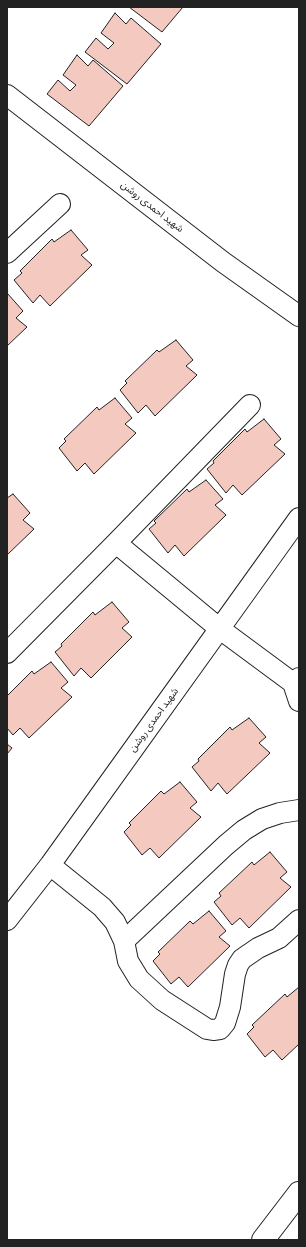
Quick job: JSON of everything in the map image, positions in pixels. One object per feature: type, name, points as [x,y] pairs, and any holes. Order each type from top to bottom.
[{"type":"main road","points":[[263,1239],[299,1193]]},
{"type":"street","name":"شهید احمدی روشن","points":[[7,95],[223,262],[297,311]]},
{"type":"street","points":[[7,253],[60,204]]},
{"type":"street","points":[[7,653],[250,405]]},
{"type":"street","name":"شهید احمدی روشن","points":[[7,920],[50,865],[299,518]]},
{"type":"street","points":[[116,543],[220,629],[297,688]]},
{"type":"street","points":[[124,941],[226,845],[244,830],[262,819],[280,813],[299,810]]},
{"type":"street","points":[[50,865],[102,907],[115,922],[124,941],[128,962],[139,980],[162,1000],[207,1029],[220,1029],[226,1023],[230,1011],[235,974],[242,959],[258,948],[279,938],[299,920]]},
{"type":"building","points":[[129,7],[183,7],[162,32]]},
{"type":"building","points":[[115,13],[126,24],[131,18],[161,44],[127,84],[85,52],[96,38],[108,49],[114,43],[101,33]]},
{"type":"building","points":[[77,55],[88,66],[93,60],[123,86],[89,126],[47,94],[58,80],[70,91],[76,85],[63,75]]},
{"type":"building","points":[[71,230],[88,250],[81,255],[92,265],[50,306],[40,295],[33,303],[14,280],[22,273],[20,271],[52,239],[54,242]]},
{"type":"building","points":[[7,293],[23,311],[16,318],[27,327],[7,346]]},
{"type":"building","points":[[176,340],[193,360],[186,366],[197,375],[155,416],[146,405],[138,413],[120,390],[127,383],[125,381],[157,350],[159,352]]},
{"type":"building","points":[[115,398],[132,418],[125,424],[136,433],[94,474],[85,463],[77,471],[59,448],[66,441],[64,439],[97,407],[99,410]]},
{"type":"building","points":[[264,419],[281,439],[274,445],[285,454],[242,495],[233,485],[226,493],[207,469],[245,429],[247,432]]},
{"type":"building","points":[[206,480],[223,499],[215,505],[226,515],[184,556],[175,545],[168,553],[149,529],[156,523],[154,521],[187,489],[189,492]]},
{"type":"building","points":[[13,494],[30,513],[23,520],[34,529],[7,555],[7,498]]},
{"type":"building","points":[[112,602],[129,622],[122,628],[132,637],[91,678],[81,668],[74,676],[55,652],[93,612],[95,615]]},
{"type":"building","points":[[51,662],[68,682],[61,688],[72,697],[29,738],[20,728],[13,735],[7,728],[7,696],[32,671],[34,674]]},
{"type":"building","points":[[249,718],[266,737],[259,743],[270,753],[227,794],[218,783],[211,791],[192,767],[230,727],[232,730]]},
{"type":"building","points":[[7,744],[12,748],[7,754]]},
{"type":"building","points":[[180,782],[197,802],[190,808],[201,817],[159,858],[150,848],[142,855],[124,832],[131,825],[129,823],[161,791],[164,794]]},
{"type":"building","points":[[270,852],[287,872],[280,878],[291,887],[249,928],[240,918],[232,925],[214,902],[221,896],[219,893],[252,862],[254,865]]},
{"type":"building","points":[[209,911],[226,931],[219,937],[230,946],[188,987],[179,977],[171,984],[153,961],[160,954],[158,952],[190,921],[193,924]]},
{"type":"building","points":[[299,987],[299,1044],[282,1060],[273,1050],[265,1057],[247,1034],[254,1027],[252,1025],[285,994],[287,997]]}]
